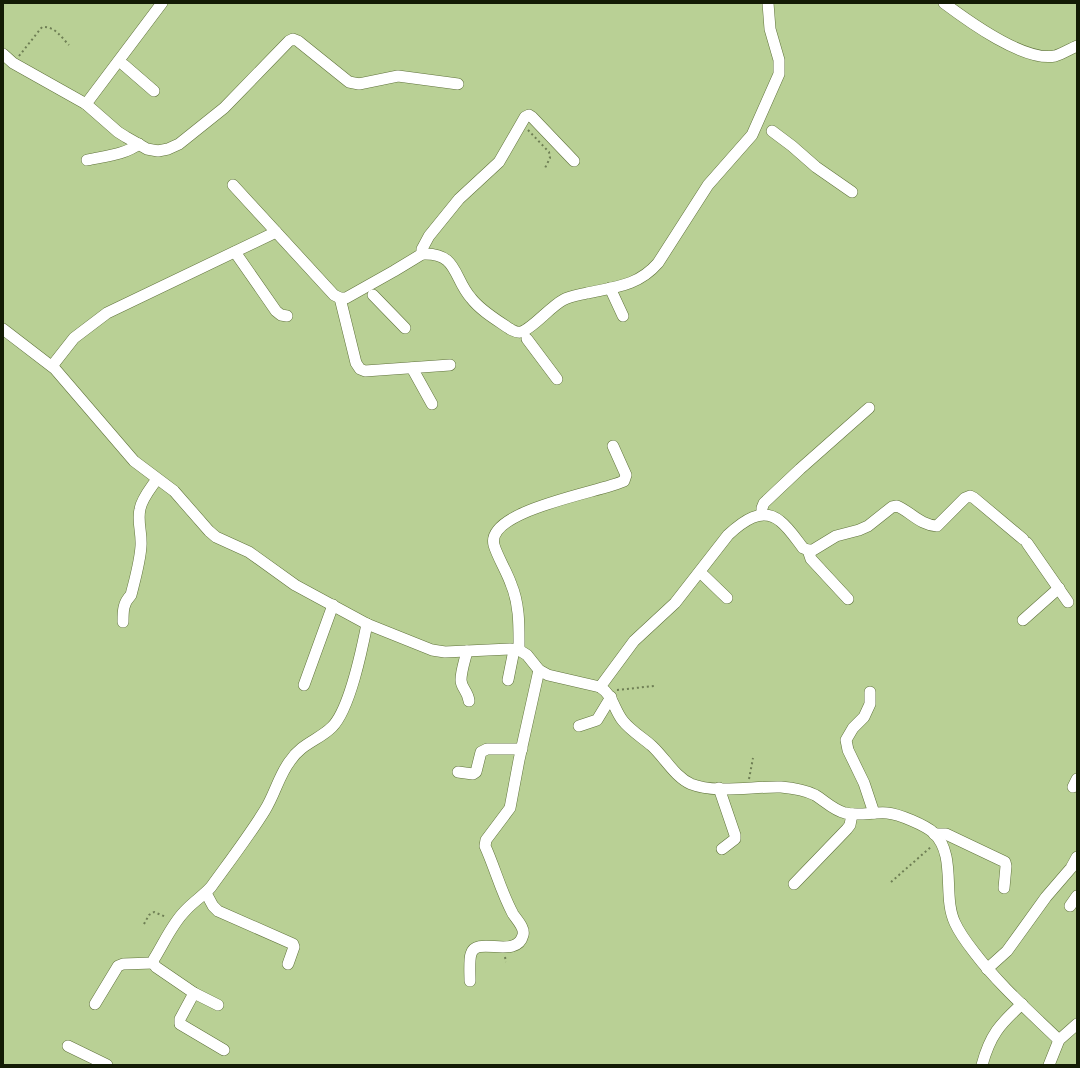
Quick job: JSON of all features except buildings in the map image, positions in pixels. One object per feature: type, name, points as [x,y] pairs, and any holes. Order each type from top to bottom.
[{"type":"street","points":[[86,104],[121,62],[162,3]]},
{"type":"street","points":[[524,336],[526,329],[551,308],[564,300],[575,296],[622,286],[639,279],[650,272],[658,263],[708,185],[752,135],[766,126],[780,67],[770,29],[768,3]]},
{"type":"street","points":[[944,3],[994,38],[1035,56],[1055,56],[1077,46]]},
{"type":"street","points":[[3,54],[13,63],[86,104],[118,132],[147,149],[158,151],[168,149],[179,144],[229,103],[289,41],[293,39],[298,41],[349,82],[359,84],[398,76],[458,84]]},
{"type":"street","points":[[121,62],[154,91]]},
{"type":"street","points":[[422,254],[423,246],[459,199],[499,162],[526,117],[529,115],[532,116],[574,161]]},
{"type":"street","points":[[766,126],[816,167],[852,192]]},
{"type":"street","points":[[87,160],[125,152],[139,144]]},
{"type":"street","points":[[233,185],[334,295],[340,298],[346,298],[369,291],[422,254],[428,253],[448,260],[466,292],[476,304],[510,329],[524,336],[557,379]]},
{"type":"street","points":[[52,366],[74,338],[107,313],[276,232]]},
{"type":"street","points":[[235,252],[276,311],[281,315],[286,316]]},
{"type":"street","points":[[610,288],[623,316]]},
{"type":"street","points":[[369,291],[406,328]]},
{"type":"street","points":[[340,298],[356,363],[360,369],[365,371],[450,365]]},
{"type":"street","points":[[3,329],[52,366],[134,461],[174,491],[216,537],[249,552],[295,584],[367,624],[432,650],[445,652],[516,650],[527,655],[539,670],[548,675],[605,692],[621,719],[628,727],[654,748],[680,776],[690,783],[702,787],[781,787],[805,790],[816,795],[835,809],[844,813],[887,813],[926,827],[937,837],[946,857],[951,908],[954,920],[960,933],[987,969],[1060,1040]]},
{"type":"street","points":[[412,368],[432,404]]},
{"type":"street","points":[[762,514],[764,503],[800,468],[869,408]]},
{"type":"street","points":[[508,680],[516,650],[520,623],[518,607],[512,585],[493,544],[494,535],[499,526],[529,510],[616,485],[624,481],[626,475],[613,446]]},
{"type":"street","points":[[123,622],[123,606],[126,599],[131,595],[140,553],[141,544],[138,517],[140,508],[144,498],[156,479]]},
{"type":"street","points":[[579,726],[597,720],[605,692],[634,641],[675,603],[735,528],[752,517],[762,514],[773,516],[781,521],[803,548],[813,550],[836,536],[868,526],[892,507],[897,506],[923,524],[937,526],[965,498],[970,496],[1025,541],[1068,602]]},
{"type":"street","points":[[808,550],[811,559],[848,599]]},
{"type":"street","points":[[700,572],[726,598]]},
{"type":"street","points":[[1023,620],[1058,588]]},
{"type":"street","points":[[304,685],[333,605]]},
{"type":"street","points":[[153,963],[154,959],[185,910],[206,893],[265,810],[289,762],[305,745],[331,728],[338,720],[344,710],[361,653],[367,624]]},
{"type":"street","points":[[467,651],[461,680],[468,694],[469,701]]},
{"type":"street","points":[[470,981],[471,954],[474,949],[478,946],[504,948],[514,946],[520,941],[523,935],[523,929],[513,914],[485,846],[486,840],[510,808],[539,670]]},
{"type":"street","points":[[870,692],[870,704],[864,717],[853,728],[846,740],[848,750],[864,783],[874,813]]},
{"type":"street","points":[[458,772],[473,774],[476,772],[482,752],[487,749],[522,749]]},
{"type":"street","points":[[719,788],[735,835],[735,839],[722,849]]},
{"type":"street","points":[[794,884],[847,829],[850,825],[852,814]]},
{"type":"street","points":[[937,837],[946,834],[1005,862],[1004,888]]},
{"type":"street","points":[[987,969],[1007,951],[1046,897],[1071,868],[1077,858]]},
{"type":"street","points":[[206,893],[213,906],[218,911],[293,944],[294,948],[288,964]]},
{"type":"street","points":[[1070,906],[1077,896]]},
{"type":"street","points":[[153,963],[156,967],[194,992],[218,1005]]},
{"type":"street","points":[[95,1004],[115,968],[123,964],[153,963]]},
{"type":"street","points":[[194,992],[180,1019],[180,1024],[182,1027],[224,1050]]},
{"type":"street","points":[[982,1065],[986,1048],[1002,1022],[1022,1004]]},
{"type":"street","points":[[1049,1065],[1060,1040],[1077,1024]]},
{"type":"street","points":[[68,1046],[107,1065]]},
{"type":"path","points":[[13,63],[42,27],[49,27],[57,32],[69,45]]},
{"type":"path","points":[[522,124],[549,152],[550,158],[546,168]]},
{"type":"path","points":[[605,692],[654,686]]},
{"type":"path","points":[[747,788],[753,758]]},
{"type":"path","points":[[891,882],[937,837]]},
{"type":"path","points":[[144,924],[149,915],[154,912],[177,922]]}]
